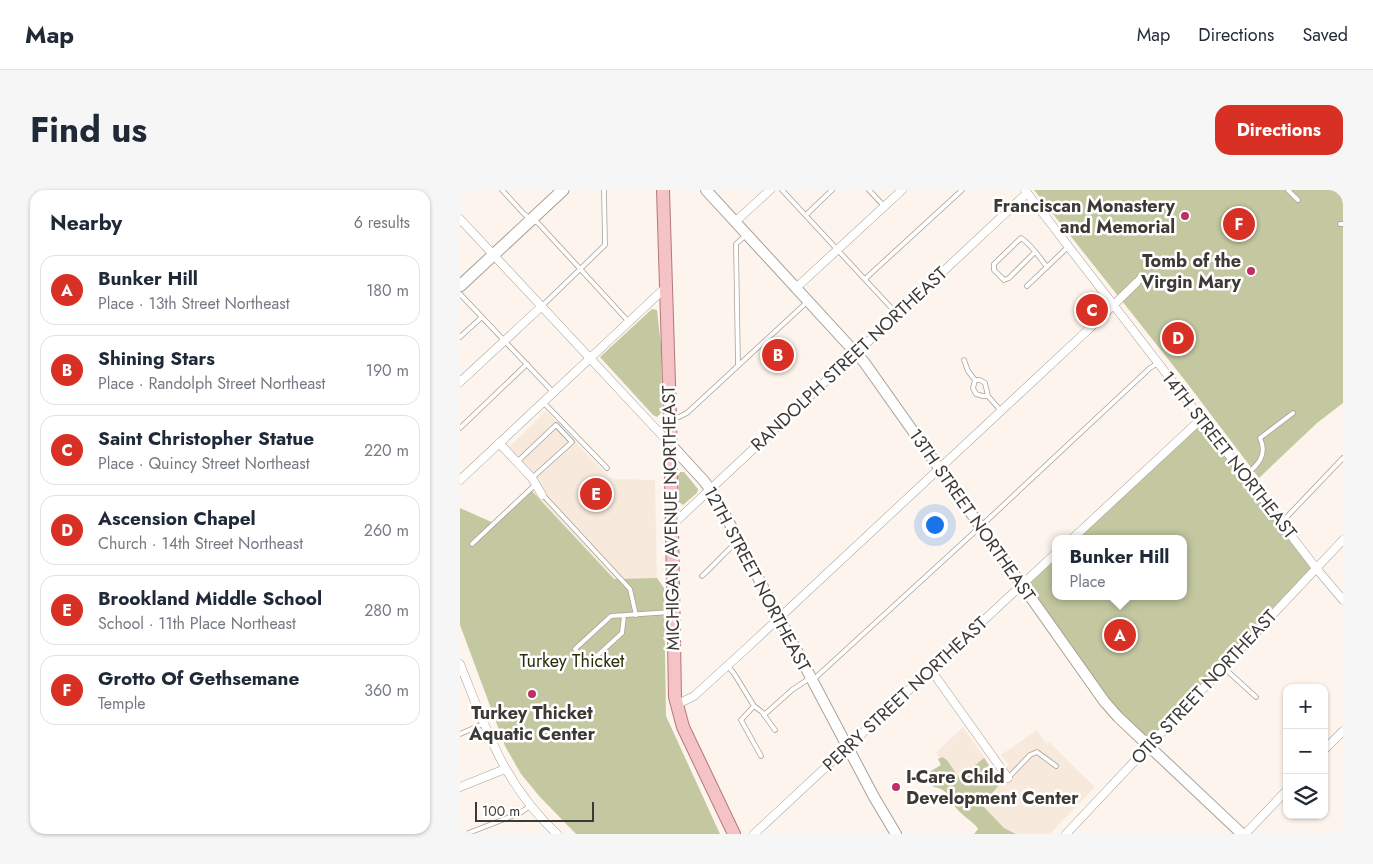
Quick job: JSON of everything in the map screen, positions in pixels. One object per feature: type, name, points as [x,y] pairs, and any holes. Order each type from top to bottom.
[{"type":"main road","points":[[460,286],[563,190]]},
{"type":"main road","name":"MICHIGAN AVENUE NORTHEAST","points":[[663,190],[676,706],[684,731],[734,834]]},
{"type":"street","name":"13TH STREET NORTHEAST","points":[[706,190],[856,353],[1100,697],[1118,717],[1242,834]]},
{"type":"street","points":[[736,222],[770,190]]},
{"type":"street","points":[[797,287],[902,190]]},
{"type":"street","name":"14TH STREET NORTHEAST","points":[[1026,191],[1316,568],[1343,600]]},
{"type":"street","name":"RANDOLPH STREET NORTHEAST","points":[[671,526],[1026,191]]},
{"type":"street","name":"12TH STREET NORTHEAST","points":[[460,219],[710,489],[896,834]]},
{"type":"street","points":[[676,706],[694,696],[728,666],[1139,280]]},
{"type":"street","points":[[460,480],[666,287]]},
{"type":"street","points":[[460,382],[542,306]]},
{"type":"street","points":[[1076,535],[1201,419]]},
{"type":"street","points":[[500,443],[534,481],[542,494]]},
{"type":"street","name":"OTIS STREET NORTHEAST","points":[[1066,834],[1343,540]]},
{"type":"street","name":"PERRY STREET NORTHEAST","points":[[754,834],[1052,557]]},
{"type":"street","points":[[460,664],[495,751],[505,769],[530,805],[557,834]]},
{"type":"street","points":[[931,670],[1008,778]]},
{"type":"street","points":[[1328,746],[1343,730]]},
{"type":"street","points":[[460,787],[505,769]]},
{"type":"street","points":[[1245,834],[1283,794]]},
{"type":"lane","points":[[502,190],[524,214],[538,223],[629,322]]},
{"type":"lane","points":[[542,306],[605,245],[604,190]]},
{"type":"lane","points":[[782,190],[897,314]]},
{"type":"lane","points":[[806,215],[832,190]]},
{"type":"lane","points":[[869,190],[884,206]]},
{"type":"lane","points":[[866,279],[962,190]]},
{"type":"lane","points":[[1288,190],[1298,200]]},
{"type":"lane","points":[[738,365],[736,244],[748,234]]},
{"type":"lane","points":[[1035,252],[1009,278],[1004,280],[994,270],[994,264],[1021,238],[1027,242],[1035,252],[1047,267]]},
{"type":"lane","points":[[1027,286],[1069,246]]},
{"type":"lane","points":[[460,294],[554,392]]},
{"type":"lane","points":[[670,416],[679,417],[687,413],[809,301]]},
{"type":"lane","points":[[460,337],[482,317]]},
{"type":"lane","points":[[964,360],[968,371],[975,380],[985,383],[988,396],[1001,411]]},
{"type":"lane","points":[[764,714],[792,690],[811,679],[980,528],[1150,368],[1158,363]]},
{"type":"lane","points":[[460,428],[527,364]]},
{"type":"lane","points":[[975,380],[973,388],[976,394],[988,396]]},
{"type":"lane","points":[[543,402],[607,468]]},
{"type":"lane","points":[[1245,476],[1258,465],[1263,455],[1263,445],[1260,438],[1292,413]]},
{"type":"lane","points":[[472,544],[572,442],[556,425],[517,462]]},
{"type":"lane","points":[[1281,522],[1343,458]]},
{"type":"lane","points":[[542,494],[630,590],[636,615]]},
{"type":"lane","points":[[702,576],[720,559],[724,552],[738,541]]},
{"type":"lane","points":[[624,616],[622,633],[588,664],[575,649],[611,616],[673,612]]},
{"type":"lane","points":[[728,666],[754,706],[764,714],[775,730]]},
{"type":"lane","points":[[1223,667],[1256,697]]},
{"type":"lane","points":[[754,706],[741,720],[761,756]]},
{"type":"lane","points":[[460,734],[484,724]]},
{"type":"lane","points":[[1008,778],[1030,755],[1037,752],[1056,766]]},
{"type":"lane","points":[[466,834],[520,813],[530,805]]},
{"type":"shaded area","points":[[546,411],[609,477],[613,479],[655,480],[657,578],[614,579],[531,490],[529,482],[503,453]]},
{"type":"shaded area","points":[[963,727],[996,774],[1009,766],[1001,755],[1037,730],[1046,744],[1049,742],[1095,787],[1050,834],[987,834],[956,802],[934,771],[943,764],[936,753]]},
{"type":"green space","points":[[1034,190],[1343,190],[1343,403],[1317,423],[1259,478],[1187,383]]},
{"type":"green space","points":[[652,309],[657,310],[661,346],[662,412],[657,417],[653,415],[600,357]]},
{"type":"green space","points":[[1201,419],[1316,568],[1149,746],[1123,721],[1022,585],[1052,557],[1052,600],[1187,600],[1187,535],[1076,535]]},
{"type":"green space","points":[[680,472],[684,472],[698,489],[697,493],[683,505],[679,502],[678,475]]},
{"type":"green space","name":"Turkey Thicket","points":[[531,490],[614,579],[657,578],[664,588],[666,716],[720,834],[576,834],[540,797],[521,774],[505,746],[460,625],[460,508],[496,524]]},
{"type":"green space","points":[[942,757],[947,760],[959,778],[984,758],[999,785],[982,805],[1004,828],[1016,834],[974,834],[978,829],[976,826],[957,809],[946,792],[934,787],[924,775],[941,765],[938,759]]},
{"type":"place","name":"Franciscan Monastery and Memorial","points":[[1185,216]]},
{"type":"place","name":"Grotto Of Gethsemane","points":[[1239,224]]},
{"type":"place","name":"Tomb of the Virgin Mary","points":[[1251,271]]},
{"type":"place","name":"Saint Christopher Statue","points":[[1092,310]]},
{"type":"place","name":"Ascension Chapel","points":[[1178,338]]},
{"type":"place","name":"Shining Stars","points":[[778,355]]},
{"type":"place","name":"Brookland Middle School","points":[[596,494]]},
{"type":"place","name":"Bunker Hill","points":[[1120,635]]},
{"type":"place","name":"Turkey Thicket Aquatic Center","points":[[532,694]]},
{"type":"place","name":"I-Care Child Development Center","points":[[896,787]]}]
